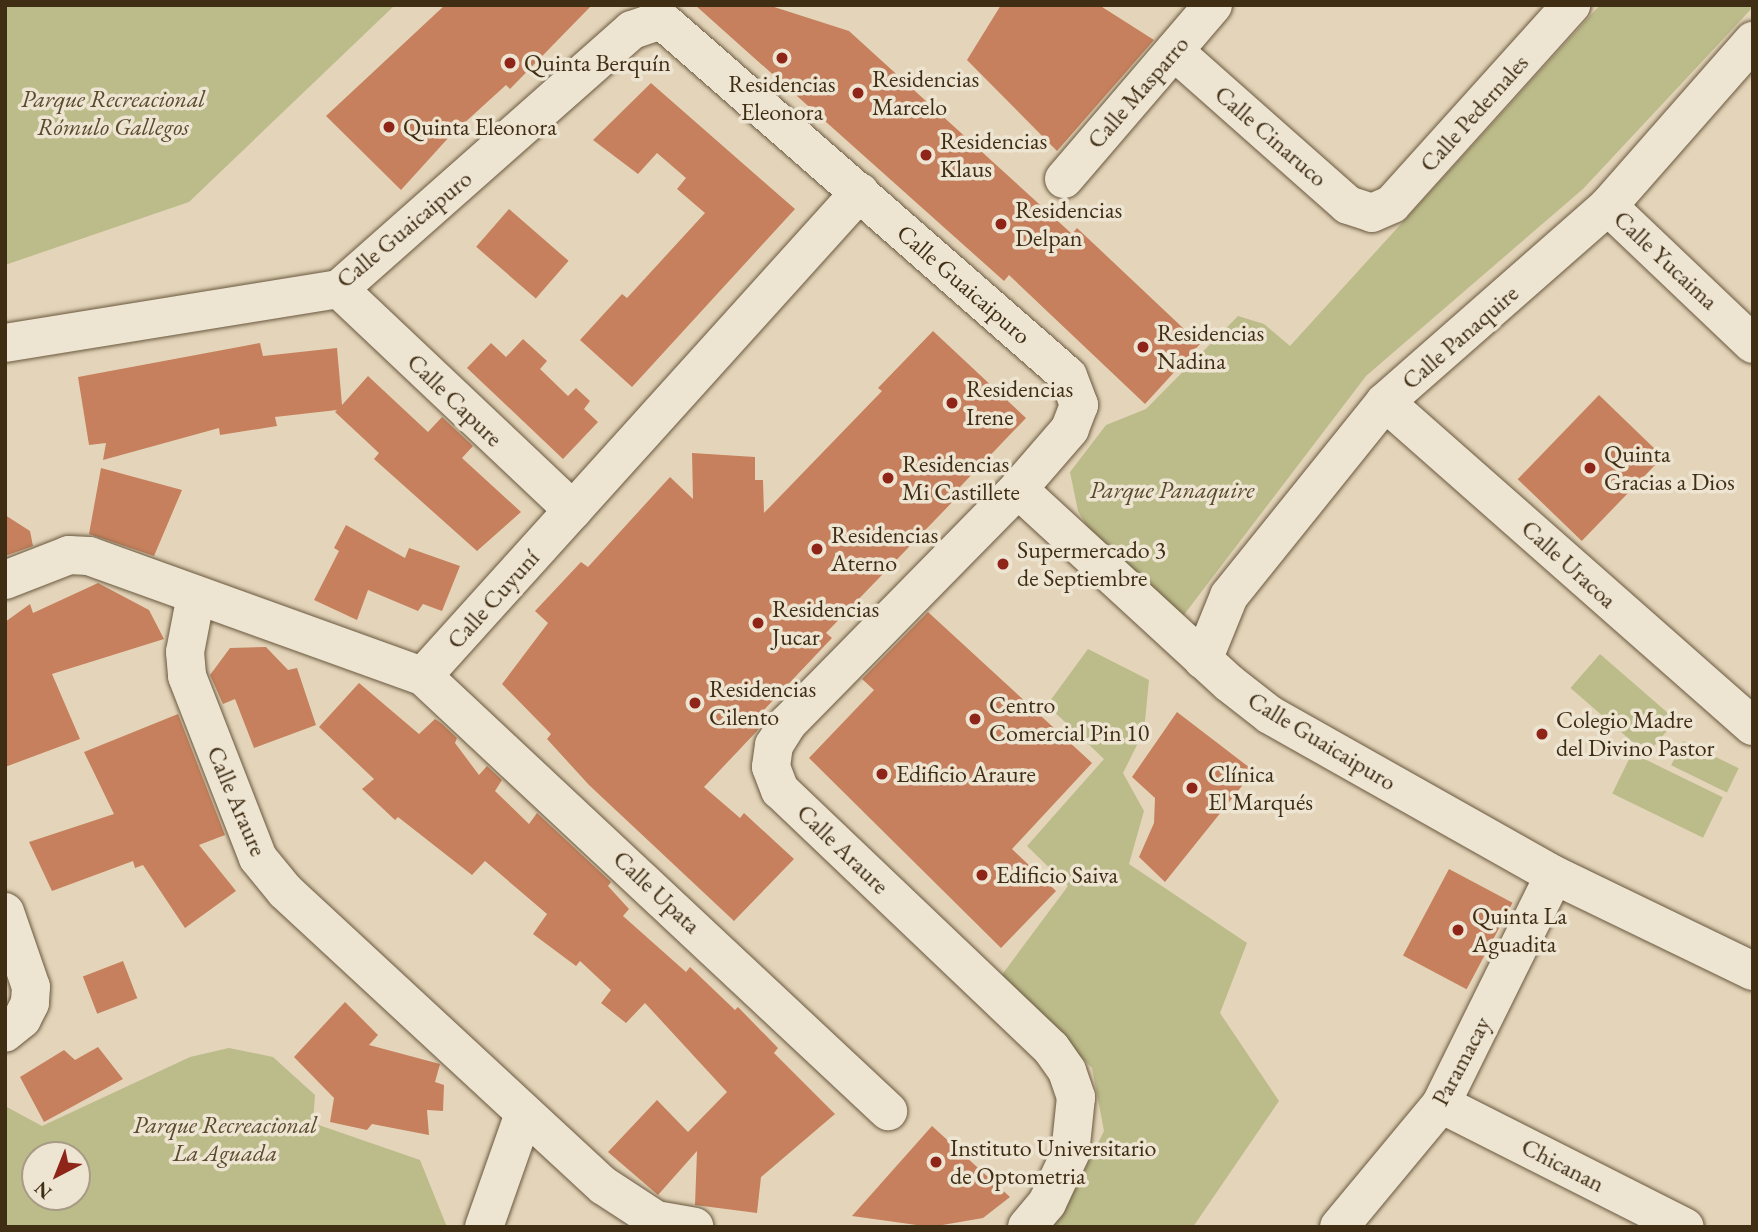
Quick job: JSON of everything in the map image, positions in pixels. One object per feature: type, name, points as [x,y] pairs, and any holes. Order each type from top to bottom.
[{"type":"street","name":"Calle Pedernales","points":[[1372,213],[1392,204],[1571,5]]},
{"type":"street","name":"Calle Masparro","points":[[1064,179],[1174,51],[1196,10]]},
{"type":"street","name":"Calle Guaicaipuro","points":[[5,343],[339,289],[643,24],[666,24],[1068,376],[1079,405],[1070,429],[1018,489],[1203,660],[1270,715],[1554,875],[1753,971]]},
{"type":"street","name":"Calle Panaquire","points":[[1203,660],[1229,596],[1385,402],[1608,206],[1753,41]]},
{"type":"street","name":"Calle Cinaruco","points":[[1174,51],[1348,205],[1372,213]]},
{"type":"street","name":"Calle Cuyuní","points":[[423,676],[860,192]]},
{"type":"street","name":"Calle Yucaima","points":[[1608,206],[1753,344]]},
{"type":"street","name":"Calle Capure","points":[[339,289],[573,510]]},
{"type":"street","name":"Calle Uracoa","points":[[1385,402],[1753,726]]},
{"type":"street","name":"Calle Araure","points":[[1018,489],[788,723],[774,745],[771,767],[780,790],[1051,1048],[1067,1071],[1076,1097],[1070,1154],[1047,1203],[1027,1227]]},
{"type":"street","points":[[5,580],[69,555],[89,556],[423,676]]},
{"type":"street","name":"Calle Araure","points":[[195,594],[186,641],[187,676],[258,858],[285,891],[523,1116],[632,1207],[656,1220],[694,1227]]},
{"type":"street","name":"Calle Upata","points":[[423,676],[888,1111]]},
{"type":"street","name":"Paramacay","points":[[1339,1227],[1441,1104],[1554,875]]},
{"type":"street","points":[[5,912],[31,987],[30,1003],[22,1019],[5,1033]]},
{"type":"street","name":"Chicanan","points":[[1441,1104],[1685,1227]]},
{"type":"street","points":[[484,1227],[523,1116]]},
{"type":"green space","name":"Parque Recreacional Rómulo Gallegos","points":[[5,5],[395,5],[189,202],[5,265]]},
{"type":"green space","name":"Parque Panaquire","points":[[1600,5],[1753,7],[1583,189],[1366,376],[1183,616],[1091,533],[1078,511],[1070,472],[1106,425],[1146,409],[1238,316],[1264,324],[1290,346]]},
{"type":"green space","points":[[1088,649],[1149,680],[1144,731],[1123,773],[1144,811],[1129,864],[1247,943],[1220,1013],[1279,1101],[1193,1227],[1051,1227],[1060,1219],[1104,1131],[1092,1068],[1001,976],[1068,886],[1027,846],[1104,759],[1047,705]]},
{"type":"green space","points":[[1600,654],[1676,720],[1647,754],[1570,688]]},
{"type":"green space","points":[[1683,741],[1739,768],[1727,792],[1671,765]]},
{"type":"green space","points":[[1632,753],[1723,797],[1703,838],[1612,793]]},
{"type":"green space","name":"Parque Recreacional La Aguada","points":[[229,1048],[273,1057],[315,1095],[313,1123],[420,1160],[447,1227],[5,1227],[5,1106],[42,1126],[190,1057]]},
{"type":"building","points":[[445,5],[592,5],[510,89],[506,85],[450,136],[401,190],[326,116]]},
{"type":"building","points":[[695,5],[768,5],[849,31],[1072,234],[1077,228],[1200,344],[1145,404],[1009,275],[1004,281]]},
{"type":"building","points":[[1001,5],[1099,5],[1154,40],[1057,151],[967,60]]},
{"type":"building","points":[[651,83],[795,209],[632,387],[580,340],[622,294],[627,298],[705,213],[677,189],[686,178],[657,153],[638,174],[593,140]]},
{"type":"building","points":[[509,209],[569,261],[536,299],[476,247]]},
{"type":"building","points":[[933,331],[1026,418],[958,489],[961,493],[826,633],[832,638],[762,712],[766,716],[757,731],[704,787],[740,818],[744,813],[794,859],[734,921],[589,785],[547,739],[551,734],[502,684],[548,623],[535,611],[581,562],[588,567],[670,477],[693,499],[692,453],[755,457],[755,480],[763,480],[764,513],[882,391],[878,388]]},
{"type":"building","points":[[523,339],[547,361],[540,369],[568,396],[576,388],[590,401],[584,409],[598,422],[563,459],[467,368],[491,343],[506,357]]},
{"type":"building","points":[[260,343],[263,356],[337,348],[342,405],[368,376],[428,432],[442,417],[473,446],[462,458],[521,512],[477,551],[374,459],[379,453],[335,412],[337,410],[275,417],[277,426],[220,435],[219,428],[103,460],[106,443],[89,445],[78,377]]},
{"type":"building","name":"Quinta Gracias a Dios","points":[[1599,395],[1663,457],[1582,541],[1518,479]]},
{"type":"building","points":[[101,468],[182,490],[154,556],[89,534]]},
{"type":"building","points":[[5,515],[30,531],[33,546],[5,556]]},
{"type":"building","points":[[346,525],[405,558],[409,548],[460,566],[442,611],[423,604],[418,611],[368,590],[357,620],[314,600],[339,551],[334,548]]},
{"type":"building","points":[[98,583],[149,610],[164,639],[52,674],[80,739],[5,767],[5,622],[30,604],[33,613]]},
{"type":"building","points":[[928,612],[1092,763],[1012,849],[1056,891],[1001,948],[809,758],[874,690],[862,679]]},
{"type":"building","points":[[266,647],[288,670],[297,668],[316,725],[254,748],[235,699],[223,704],[210,675],[230,648]]},
{"type":"building","points":[[359,683],[419,734],[435,719],[441,723],[457,738],[455,743],[479,775],[487,766],[502,780],[495,791],[529,824],[537,813],[611,882],[608,886],[629,909],[623,916],[686,972],[690,967],[735,1010],[738,1007],[778,1048],[774,1053],[835,1114],[761,1177],[757,1213],[695,1205],[697,1151],[658,1195],[608,1152],[657,1100],[688,1132],[727,1092],[645,1003],[626,1023],[601,1003],[611,990],[580,961],[576,966],[533,934],[547,914],[485,861],[472,875],[398,817],[395,820],[362,789],[374,779],[319,727]]},
{"type":"building","name":"Clínica El Marqués","points":[[1177,712],[1254,771],[1165,882],[1139,857],[1154,823],[1155,798],[1132,777]]},
{"type":"building","points":[[178,714],[225,835],[199,845],[236,891],[185,928],[143,865],[135,868],[133,861],[52,891],[29,842],[114,814],[84,752]]},
{"type":"building","name":"Quinta La Aguadita","points":[[1449,869],[1513,903],[1467,989],[1403,956]]},
{"type":"building","points":[[123,961],[137,998],[97,1014],[83,976]]},
{"type":"building","points":[[345,1002],[378,1035],[369,1045],[440,1064],[435,1082],[444,1085],[443,1111],[427,1110],[429,1135],[372,1124],[367,1130],[330,1122],[334,1098],[294,1057]]},
{"type":"building","points":[[98,1047],[123,1079],[44,1122],[20,1077],[64,1050],[75,1060]]},
{"type":"building","name":"Instituto Universitario de Optometria","points":[[932,1126],[1010,1197],[983,1218],[931,1227],[852,1216]]},
{"type":"place","name":"Residencias Eleonora","points":[[782,58]]},
{"type":"place","name":"Quinta Berquín","points":[[510,63]]},
{"type":"place","name":"Residencias Marcelo","points":[[858,93]]},
{"type":"place","name":"Quinta Eleonora","points":[[389,127]]},
{"type":"place","name":"Residencias Klaus","points":[[926,155]]},
{"type":"place","name":"Residencias Delpan","points":[[1001,224]]},
{"type":"place","name":"Residencias Nadina","points":[[1143,347]]},
{"type":"place","name":"Residencias Irene","points":[[952,403]]},
{"type":"place","name":"Quinta Gracias a Dios","points":[[1590,468]]},
{"type":"place","name":"Residencias Mi Castillete","points":[[888,478]]},
{"type":"place","name":"Residencias Aterno","points":[[817,549]]},
{"type":"place","name":"Supermercado 3 de Septiembre","points":[[1003,564]]},
{"type":"place","name":"Residencias Jucar","points":[[758,623]]},
{"type":"place","name":"Residencias Cilento","points":[[695,703]]},
{"type":"place","name":"Centro Comercial Pin 10","points":[[975,719]]},
{"type":"place","name":"Colegio Madre del Divino Pastor","points":[[1542,734]]},
{"type":"place","name":"Edificio Araure","points":[[882,774]]},
{"type":"place","name":"Clínica El Marqués","points":[[1192,788]]},
{"type":"place","name":"Edificio Saiva","points":[[982,875]]},
{"type":"place","name":"Quinta La Aguadita","points":[[1458,930]]},
{"type":"place","name":"Instituto Universitario de Optometria","points":[[936,1162]]}]
